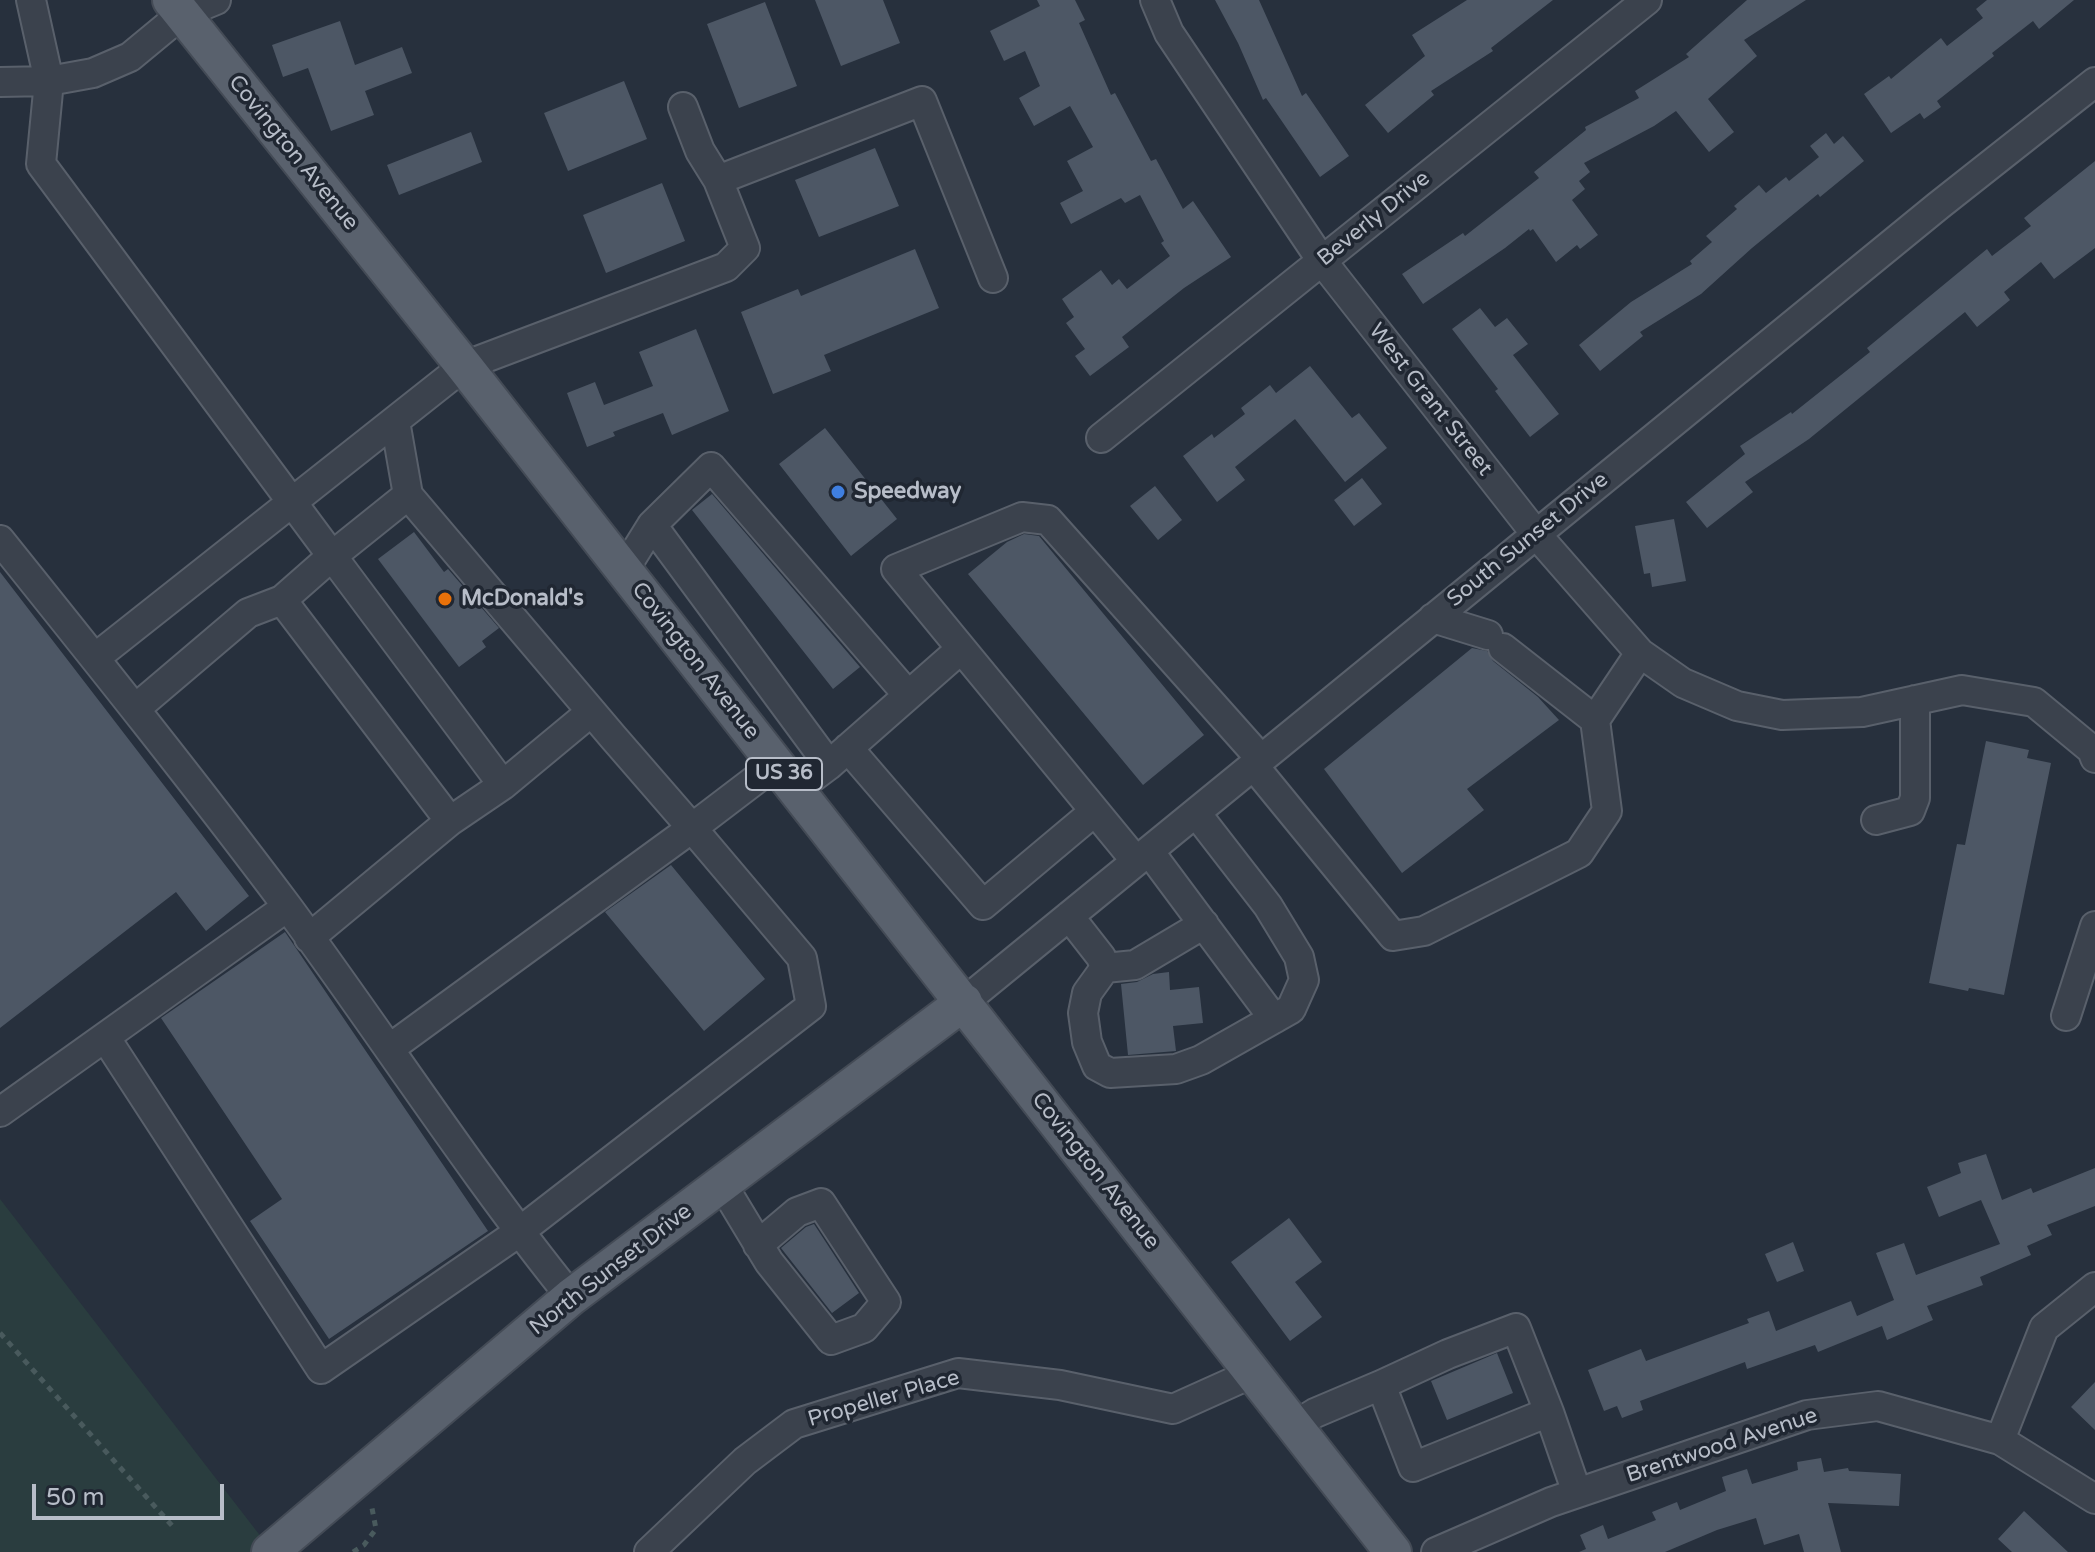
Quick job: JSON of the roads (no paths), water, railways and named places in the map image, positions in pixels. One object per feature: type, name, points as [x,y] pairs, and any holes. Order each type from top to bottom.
[{"type":"main road","name":"Covington Avenue","points":[[176,7],[464,366],[1393,1552]]},
{"type":"main road","name":"North Sunset Drive","points":[[270,1552],[571,1297],[964,1002]]},
{"type":"street","points":[[31,0],[49,81],[41,164],[503,785]]},
{"type":"street","points":[[0,82],[49,81],[93,73],[130,57],[176,7],[216,0]]},
{"type":"street","name":"West Grant Street","points":[[1155,0],[1169,33],[1322,261],[1536,534],[1640,653],[1683,683],[1737,706],[1782,715],[1862,712],[1962,690],[2034,702],[2092,750],[2095,758]]},
{"type":"street","name":"Beverly Drive","points":[[1101,438],[1640,2]]},
{"type":"street","name":"South Sunset Drive","points":[[964,1002],[1938,206],[2095,82]]},
{"type":"street","points":[[718,180],[922,101],[993,278]]},
{"type":"street","points":[[95,658],[464,366],[726,267],[745,248],[718,180],[700,151],[683,107]]},
{"type":"street","points":[[105,1037],[321,1369],[519,1232],[811,1006],[802,958],[408,495],[395,421]]},
{"type":"street","points":[[624,570],[652,525],[711,467],[908,695]]},
{"type":"street","points":[[135,709],[248,613],[282,600],[408,495]]},
{"type":"street","points":[[1274,1019],[1204,924],[1143,856],[1095,811],[896,569],[1022,517],[1048,520],[1257,762],[1393,936],[1424,931],[1579,853],[1607,811],[1595,720],[1640,653]]},
{"type":"street","points":[[652,525],[838,756],[983,905],[1095,811]]},
{"type":"street","points":[[0,540],[287,907],[519,1232],[571,1297]]},
{"type":"street","points":[[282,600],[450,821]]},
{"type":"street","points":[[1433,618],[1496,642],[1595,720]]},
{"type":"street","points":[[389,1049],[692,828],[786,776],[838,756],[961,649]]},
{"type":"street","points":[[1876,820],[1910,811],[1915,798],[1915,700]]},
{"type":"street","points":[[309,938],[450,821],[503,785],[591,712]]},
{"type":"street","points":[[1196,813],[1268,906],[1299,957],[1304,980],[1291,1009],[1201,1060],[1176,1069],[1110,1073],[1097,1066],[1087,1042],[1083,1013],[1087,993],[1105,968],[1135,965],[1204,924]]},
{"type":"street","points":[[0,1112],[287,907]]},
{"type":"street","points":[[1069,916],[1101,957],[1105,968]]},
{"type":"street","points":[[2066,1016],[2095,926]]},
{"type":"street","points":[[722,1184],[758,1245],[769,1262],[831,1340],[864,1328],[886,1302],[821,1203],[797,1212],[758,1245]]},
{"type":"street","points":[[2000,1440],[2044,1328],[2095,1287]]},
{"type":"street","points":[[1294,1426],[1315,1413],[1448,1354],[1516,1328],[1577,1493]]},
{"type":"street","name":"Propeller Place","points":[[649,1552],[745,1461],[794,1424],[958,1373],[1060,1385],[1173,1409],[1253,1373]]},
{"type":"street","points":[[1381,1385],[1413,1467],[1549,1412]]},
{"type":"street","name":"Brentwood Avenue","points":[[1436,1552],[1551,1502],[1807,1415],[1878,1406],[2000,1440],[2095,1499]]},
{"type":"place","name":"Speedway","points":[[838,492]]},
{"type":"place","name":"McDonald's","points":[[445,599]]}]
